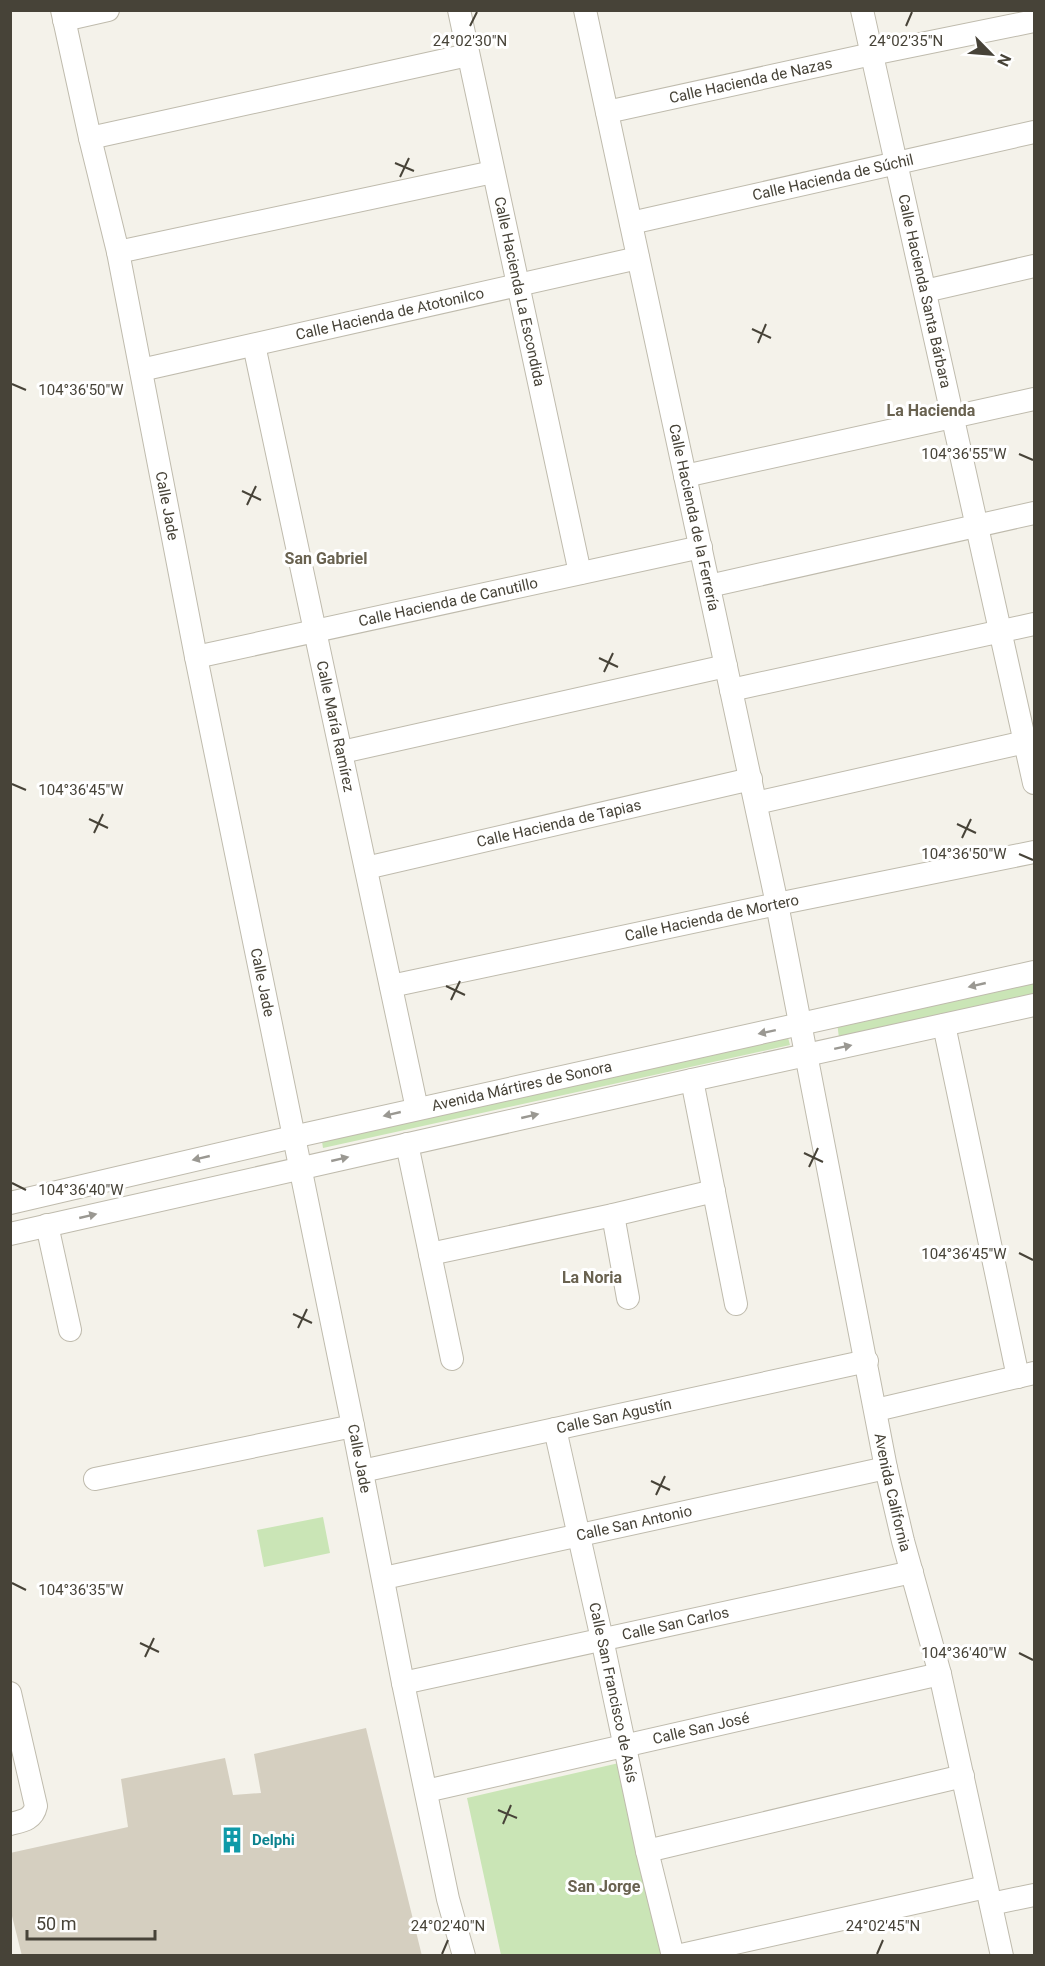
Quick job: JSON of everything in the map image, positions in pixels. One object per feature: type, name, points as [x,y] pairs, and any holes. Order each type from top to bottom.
[{"type":"street","points":[[63,15],[108,10]]},
{"type":"street","name":"Calle Hacienda La Escondida","points":[[459,10],[580,573]]},
{"type":"street","name":"Calle Hacienda de la Ferrería","points":[[585,10],[751,779],[801,1024]]},
{"type":"street","name":"Calle Hacienda Santa Bárbara","points":[[862,10],[1001,631],[1030,741],[1035,783]]},
{"type":"street","name":"Calle Jade","points":[[63,15],[118,252],[196,657],[384,1578],[403,1683],[448,1899],[464,1956]]},
{"type":"street","name":"Calle Hacienda de Nazas","points":[[607,112],[1035,21]]},
{"type":"street","points":[[90,138],[468,55]]},
{"type":"street","name":"Calle Hacienda de Súchil","points":[[631,223],[1035,132]]},
{"type":"street","points":[[118,252],[493,172]]},
{"type":"street","name":"Calle Hacienda de Atotonilco","points":[[141,370],[638,258]]},
{"type":"street","points":[[925,291],[1035,266]]},
{"type":"street","name":"Calle María Ramírez","points":[[254,345],[417,1108]]},
{"type":"street","points":[[685,476],[1035,399]]},
{"type":"street","points":[[709,586],[1035,513]]},
{"type":"street","name":"Calle Hacienda de Canutillo","points":[[196,657],[701,547]]},
{"type":"street","points":[[731,690],[1035,624]]},
{"type":"street","points":[[342,752],[726,666]]},
{"type":"street","points":[[756,803],[1030,741]]},
{"type":"street","name":"Calle Hacienda de Tapias","points":[[366,868],[751,779]]},
{"type":"street","name":"Calle Hacienda de Mortero","points":[[391,986],[1035,852]]},
{"type":"street","name":"Avenida Mártires de Sonora","points":[[10,1203],[417,1108],[1035,972]]},
{"type":"street","name":"Avenida Mártires de Sonora","points":[[10,1234],[1035,1005]]},
{"type":"street","name":"Avenida California","points":[[801,1024],[886,1468],[940,1674],[1002,1956]]},
{"type":"street","points":[[876,1410],[1026,1375],[944,1025]]},
{"type":"street","points":[[692,1080],[736,1304]]},
{"type":"street","points":[[407,1144],[452,1359]]},
{"type":"street","points":[[430,1254],[714,1191]]},
{"type":"street","points":[[613,1215],[628,1298]]},
{"type":"street","points":[[47,1225],[70,1330]]},
{"type":"street","name":"Calle San Agustín","points":[[362,1471],[867,1361]]},
{"type":"street","points":[[95,1479],[353,1426]]},
{"type":"street","name":"Calle San Francisco de Asís","points":[[555,1429],[647,1851],[675,1956]]},
{"type":"street","name":"Calle San Antonio","points":[[384,1578],[886,1468]]},
{"type":"street","name":"Calle San Carlos","points":[[403,1683],[912,1572]]},
{"type":"street","name":"Calle San José","points":[[426,1791],[940,1674]]},
{"type":"street","points":[[10,1693],[36,1806],[33,1816],[10,1824]]},
{"type":"street","points":[[647,1851],[963,1776]]},
{"type":"street","points":[[675,1956],[988,1895],[1035,1895]]},
{"type":"green space","points":[[1034,979],[1034,994],[839,1038],[837,1022]]},
{"type":"green space","points":[[786,1030],[790,1045],[323,1148],[321,1135]]},
{"type":"green space","points":[[323,1517],[330,1553],[264,1567],[257,1530]]},
{"type":"green space","points":[[619,1763],[662,1955],[501,1955],[467,1798]]},
{"type":"building","name":"Delphi","points":[[366,1728],[422,1956],[22,1956],[10,1908],[10,1853],[128,1827],[121,1779],[225,1758],[233,1795],[261,1793],[254,1754]]},
{"type":"place","name":"Delphi","points":[[232,1840]]},
{"type":"district","name":"La Hacienda","points":[[931,410]]},
{"type":"district","name":"San Gabriel","points":[[326,558]]},
{"type":"district","name":"La Noria","points":[[592,1277]]},
{"type":"district","name":"San Jorge","points":[[604,1886]]}]
